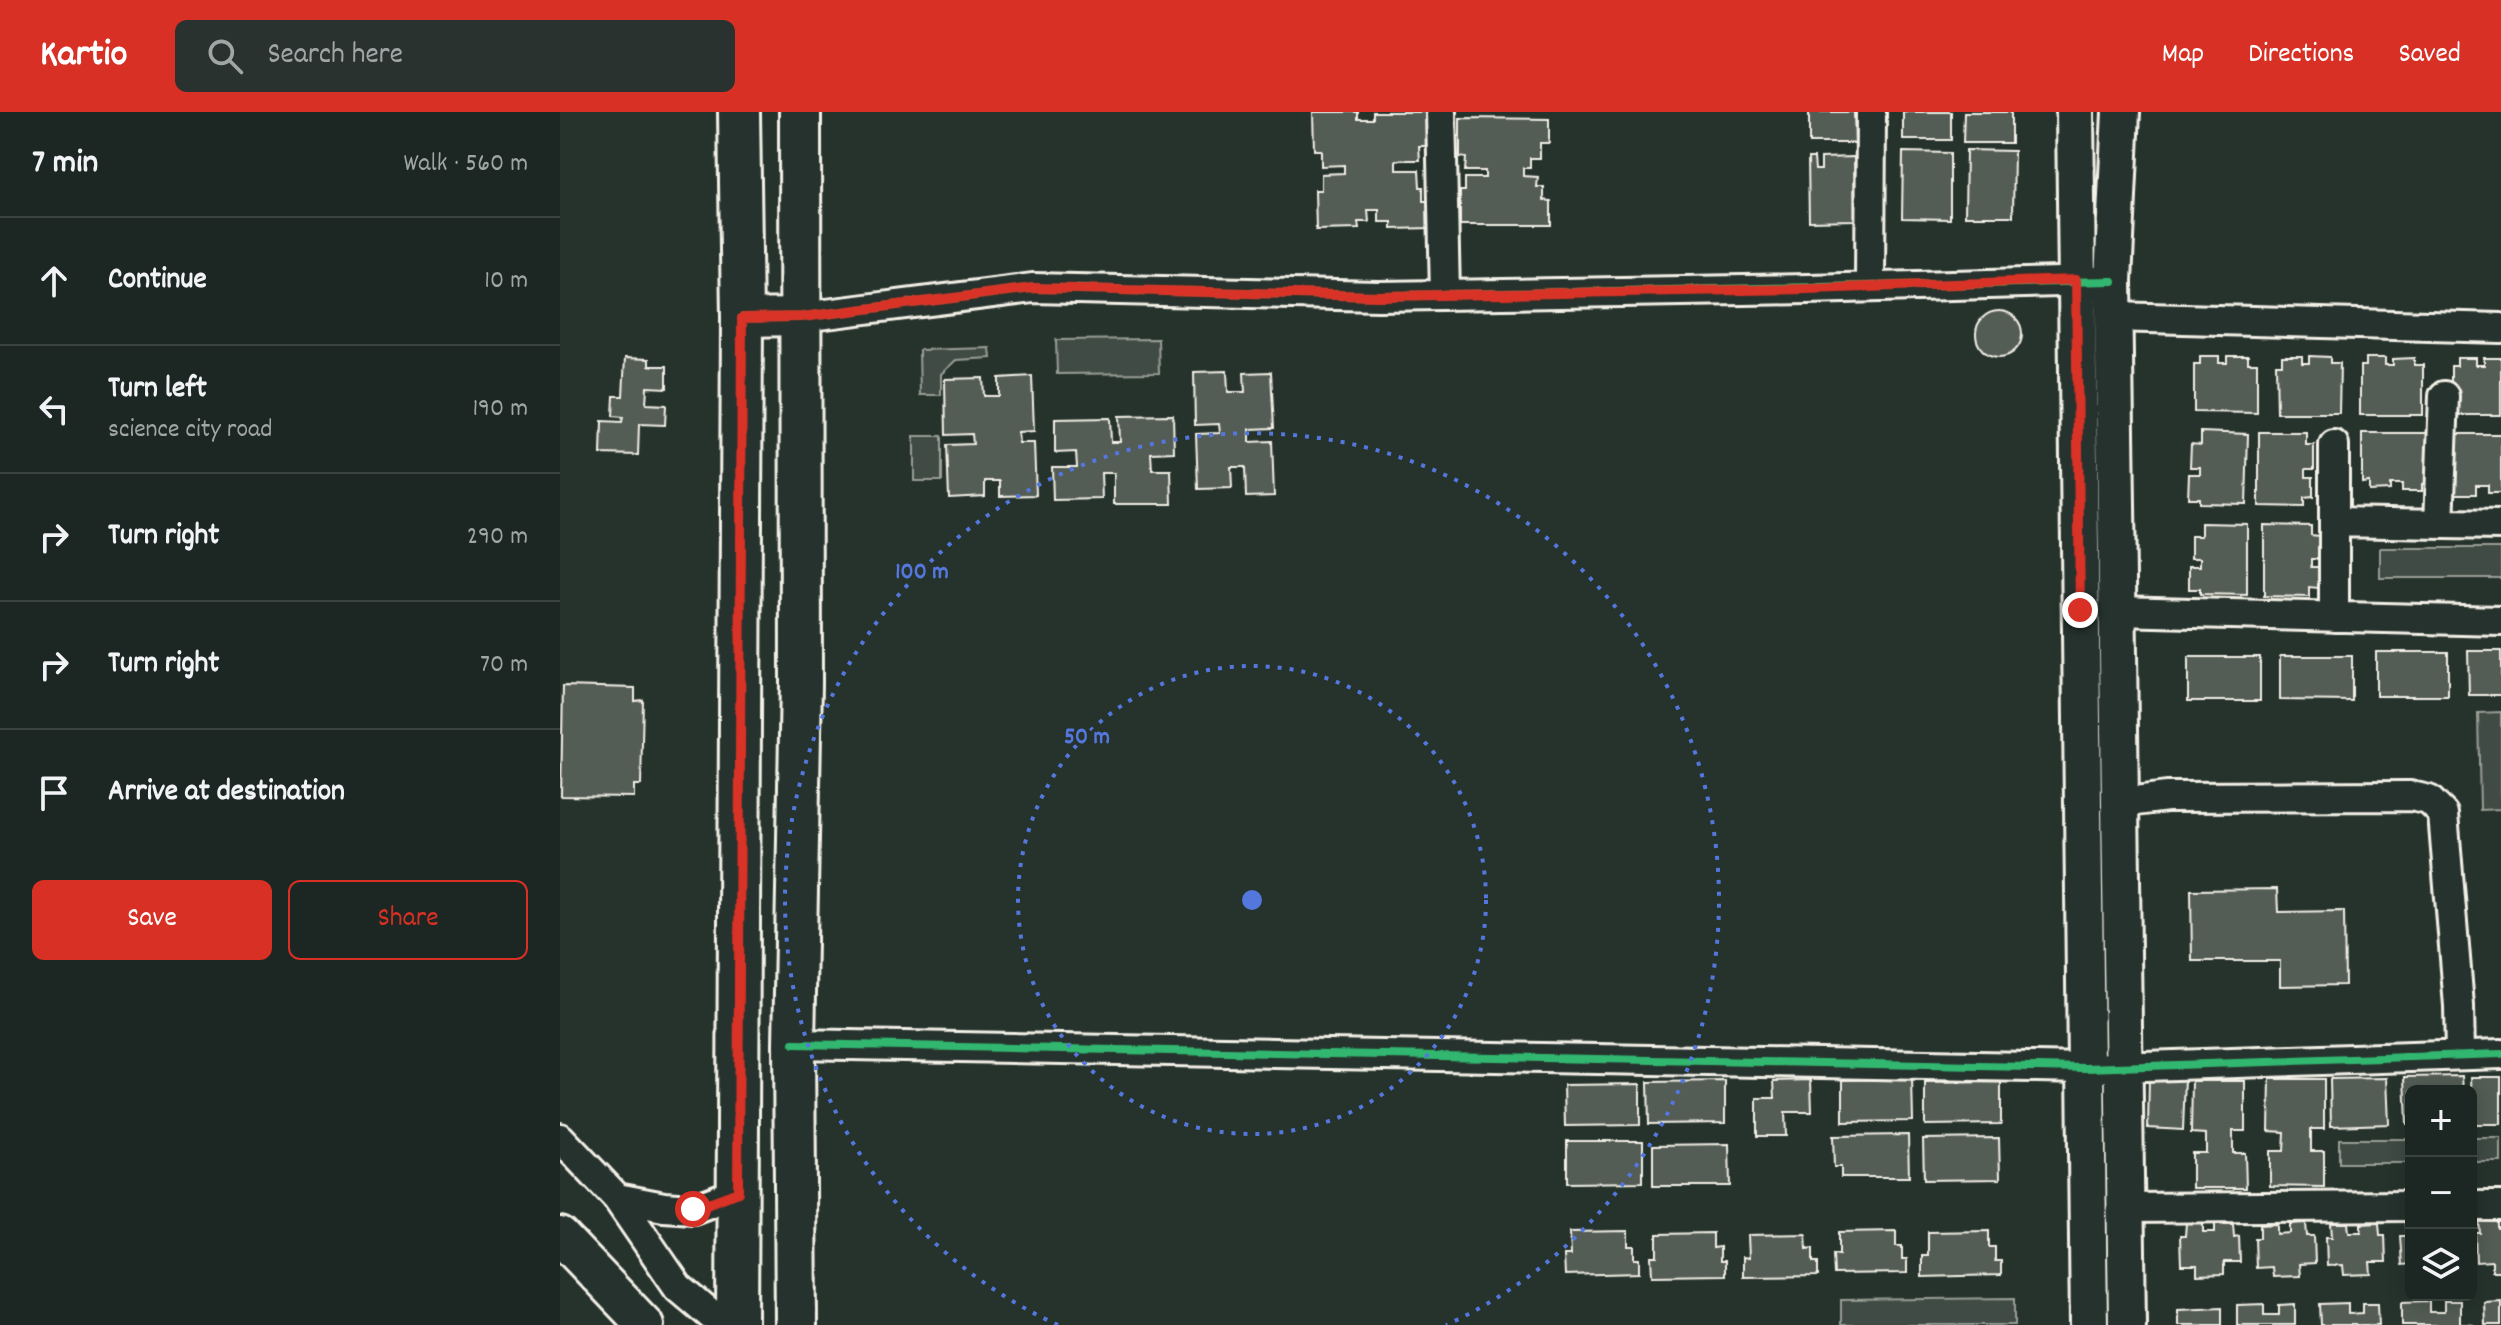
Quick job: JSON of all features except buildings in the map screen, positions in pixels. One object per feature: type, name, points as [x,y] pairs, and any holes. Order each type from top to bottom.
[{"type":"main road","points":[[735,1325],[742,318],[739,112]]},
{"type":"main road","points":[[796,1325],[794,1044],[801,683],[800,112]]},
{"type":"street","points":[[1441,112],[1445,295]]},
{"type":"street","points":[[1870,287],[1871,112]]},
{"type":"street","points":[[2075,112],[2089,1325]]},
{"type":"street","points":[[2121,112],[2113,317],[2127,1325]]},
{"type":"street","points":[[742,318],[802,317],[1033,288],[1379,296],[2113,281]]},
{"type":"street","points":[[2113,317],[2501,328]]},
{"type":"street","points":[[2439,524],[2444,396]]},
{"type":"street","points":[[2334,445],[2334,617]]},
{"type":"street","points":[[2334,522],[2501,525]]},
{"type":"street","points":[[2117,611],[2501,621]]},
{"type":"street","points":[[2120,803],[2167,797],[2411,796],[2429,800],[2443,814],[2459,1006],[2460,1055]]},
{"type":"street","points":[[794,1044],[2086,1068],[2501,1054]]},
{"type":"street","points":[[560,1138],[617,1198],[678,1287],[711,1315],[735,1325]]},
{"type":"street","points":[[617,1198],[693,1209],[738,1192]]},
{"type":"street","points":[[2125,1208],[2405,1206]]},
{"type":"street","points":[[2477,1206],[2501,1206]]},
{"type":"street","points":[[560,1236],[645,1325]]},
{"type":"shaded area","points":[[1158,339],[1159,373],[1057,374],[1056,340]]},
{"type":"shaded area","points":[[990,348],[991,358],[956,360],[941,374],[941,395],[920,395],[919,350]]},
{"type":"shaded area","points":[[914,436],[942,436],[942,481],[914,481]]},
{"type":"shaded area","points":[[2380,548],[2501,548],[2501,578],[2380,578]]},
{"type":"shaded area","points":[[2501,712],[2501,809],[2480,810],[2478,713]]},
{"type":"shaded area","points":[[2477,1138],[2501,1138],[2501,1162],[2477,1162]]},
{"type":"shaded area","points":[[2339,1139],[2405,1139],[2405,1163],[2339,1163]]},
{"type":"shaded area","points":[[2015,1298],[2015,1325],[1841,1325],[1841,1300]]},
{"type":"cycle path","points":[[742,318],[802,317],[1033,288],[1379,296],[2113,281]]},
{"type":"cycle path","points":[[794,1044],[2086,1068],[2501,1054]]},
{"type":"route","points":[[693,1209],[738,1192],[742,318],[802,317],[1033,288],[1379,296],[1808,289],[2076,280],[2080,610]]}]
